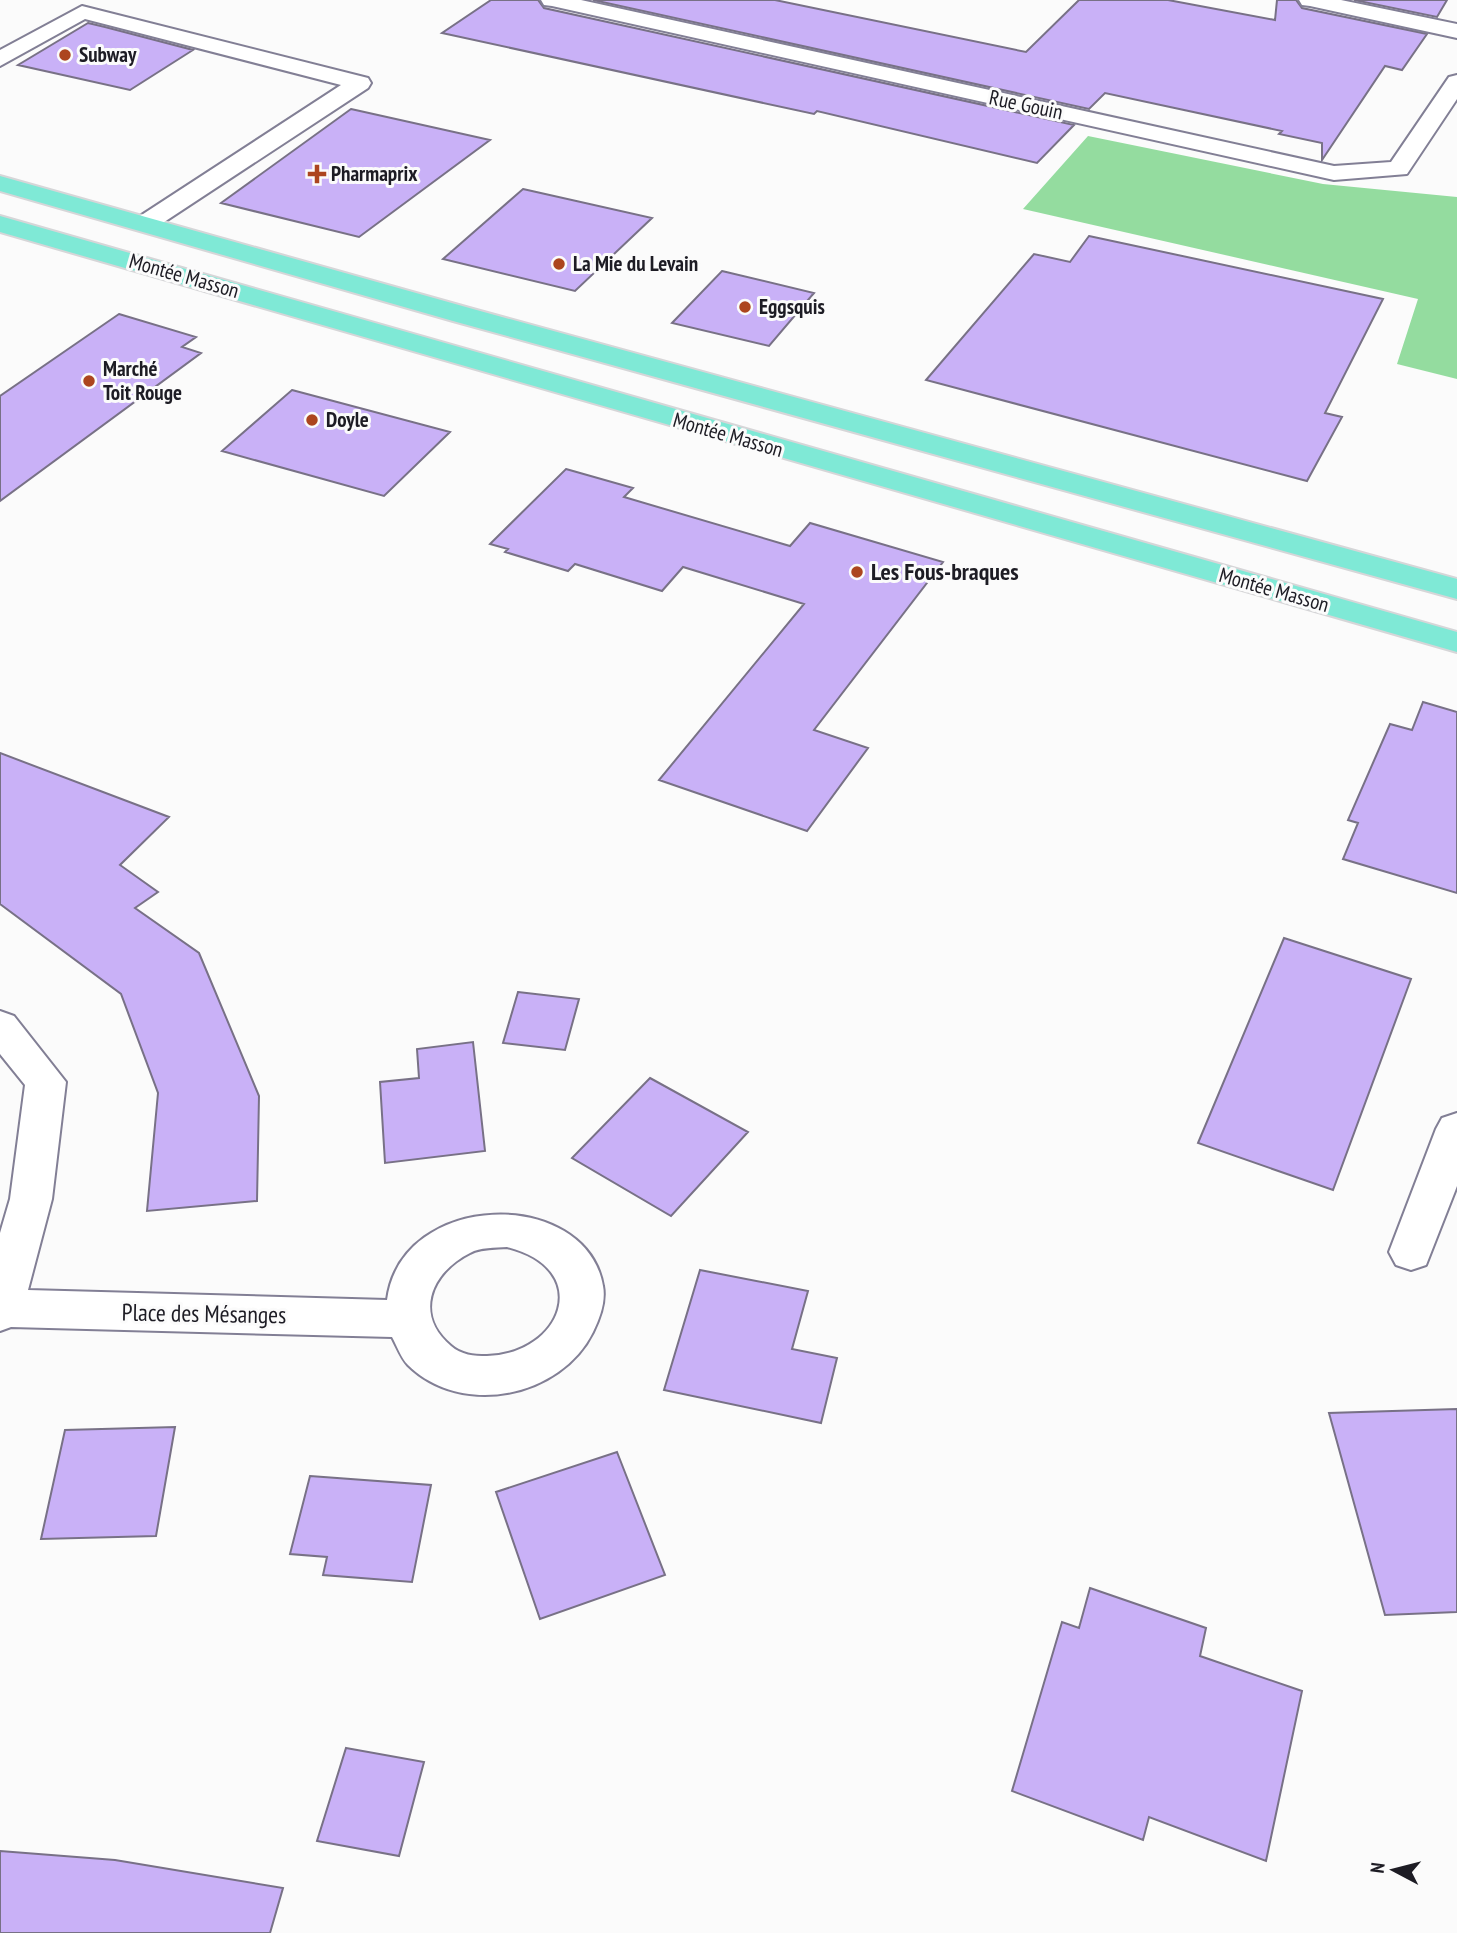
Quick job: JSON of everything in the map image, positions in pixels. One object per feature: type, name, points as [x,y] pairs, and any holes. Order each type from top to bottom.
[{"type":"main road","name":"Montée Masson","points":[[0,183],[463,315],[1457,589]]},
{"type":"main road","name":"Montée Masson","points":[[0,224],[1457,642]]},
{"type":"street","name":"Rue Gouin","points":[[552,0],[1334,173],[1398,169],[1457,82]]},
{"type":"street","points":[[1310,0],[1457,31]]},
{"type":"street","points":[[0,59],[82,12],[360,83],[146,223]]},
{"type":"street","points":[[11,26],[43,34]]},
{"type":"street","points":[[0,1026],[46,1082],[31,1199],[1,1310]]},
{"type":"street","points":[[1411,1252],[1457,1129]]},
{"type":"street","name":"Place des Mésanges","points":[[1,1310],[406,1319]]},
{"type":"green space","points":[[1088,136],[1323,184],[1457,197],[1457,379],[1397,364],[1418,299],[1023,209]]},
{"type":"building","points":[[491,0],[538,0],[544,8],[1074,125],[1037,163],[817,111],[814,114],[442,33]]},
{"type":"building","points":[[593,0],[775,0],[1026,52],[1079,0],[1168,0],[1275,20],[1277,0],[1296,0],[1302,8],[1427,34],[1402,70],[1385,66],[1322,160],[1322,143],[1279,134],[1282,131],[1105,93],[1089,109]]},
{"type":"building","points":[[1354,0],[1447,0],[1437,17]]},
{"type":"building","points":[[88,23],[193,50],[130,90],[18,65]]},
{"type":"building","points":[[351,109],[490,140],[359,237],[221,203]]},
{"type":"building","points":[[523,189],[652,218],[575,291],[443,259]]},
{"type":"building","points":[[1089,236],[1383,299],[1325,413],[1342,417],[1307,481],[926,380],[1034,254],[1070,262]]},
{"type":"building","points":[[722,271],[814,293],[769,346],[672,323]]},
{"type":"building","points":[[119,314],[196,337],[182,347],[201,353],[0,501],[0,396]]},
{"type":"building","points":[[292,390],[450,432],[384,496],[222,451]]},
{"type":"building","points":[[566,469],[633,488],[624,497],[790,546],[810,523],[943,562],[814,730],[868,748],[807,831],[659,780],[804,604],[683,567],[662,591],[575,564],[568,571],[505,552],[508,549],[490,544]]},
{"type":"building","points":[[1423,702],[1457,712],[1457,893],[1343,859],[1358,823],[1348,820],[1390,724],[1412,730]]},
{"type":"building","points":[[0,753],[169,817],[120,865],[158,892],[135,908],[199,953],[259,1096],[257,1201],[147,1211],[158,1093],[121,994],[0,904]]},
{"type":"building","points":[[1284,938],[1411,979],[1333,1190],[1198,1143]]},
{"type":"building","points":[[518,992],[579,999],[565,1050],[503,1043]]},
{"type":"building","points":[[473,1042],[485,1151],[385,1163],[380,1082],[419,1078],[417,1049]]},
{"type":"building","points":[[650,1078],[748,1132],[671,1216],[572,1158]]},
{"type":"building","points":[[700,1270],[808,1291],[792,1349],[837,1358],[821,1423],[664,1390]]},
{"type":"building","points":[[1457,1409],[1457,1612],[1385,1615],[1329,1413]]},
{"type":"building","points":[[175,1427],[156,1536],[41,1539],[65,1430]]},
{"type":"building","points":[[617,1452],[665,1575],[540,1619],[496,1492]]},
{"type":"building","points":[[310,1476],[431,1485],[412,1582],[323,1575],[327,1557],[290,1554]]},
{"type":"building","points":[[1090,1588],[1206,1628],[1200,1656],[1302,1691],[1266,1861],[1149,1817],[1143,1840],[1012,1791],[1062,1622],[1079,1628]]},
{"type":"building","points":[[346,1748],[424,1762],[399,1856],[317,1841]]},
{"type":"building","points":[[0,1851],[115,1860],[283,1888],[270,1933],[0,1933]]},
{"type":"place","name":"Subway","points":[[65,55]]},
{"type":"place","name":"Pharmaprix","points":[[317,174]]},
{"type":"place","name":"La Mie du Levain","points":[[559,264]]},
{"type":"place","name":"Eggsquis","points":[[745,307]]},
{"type":"place","name":"Marché Toit Rouge","points":[[89,381]]},
{"type":"place","name":"Doyle","points":[[312,420]]},
{"type":"place","name":"Les Fous-braques","points":[[857,572]]}]
